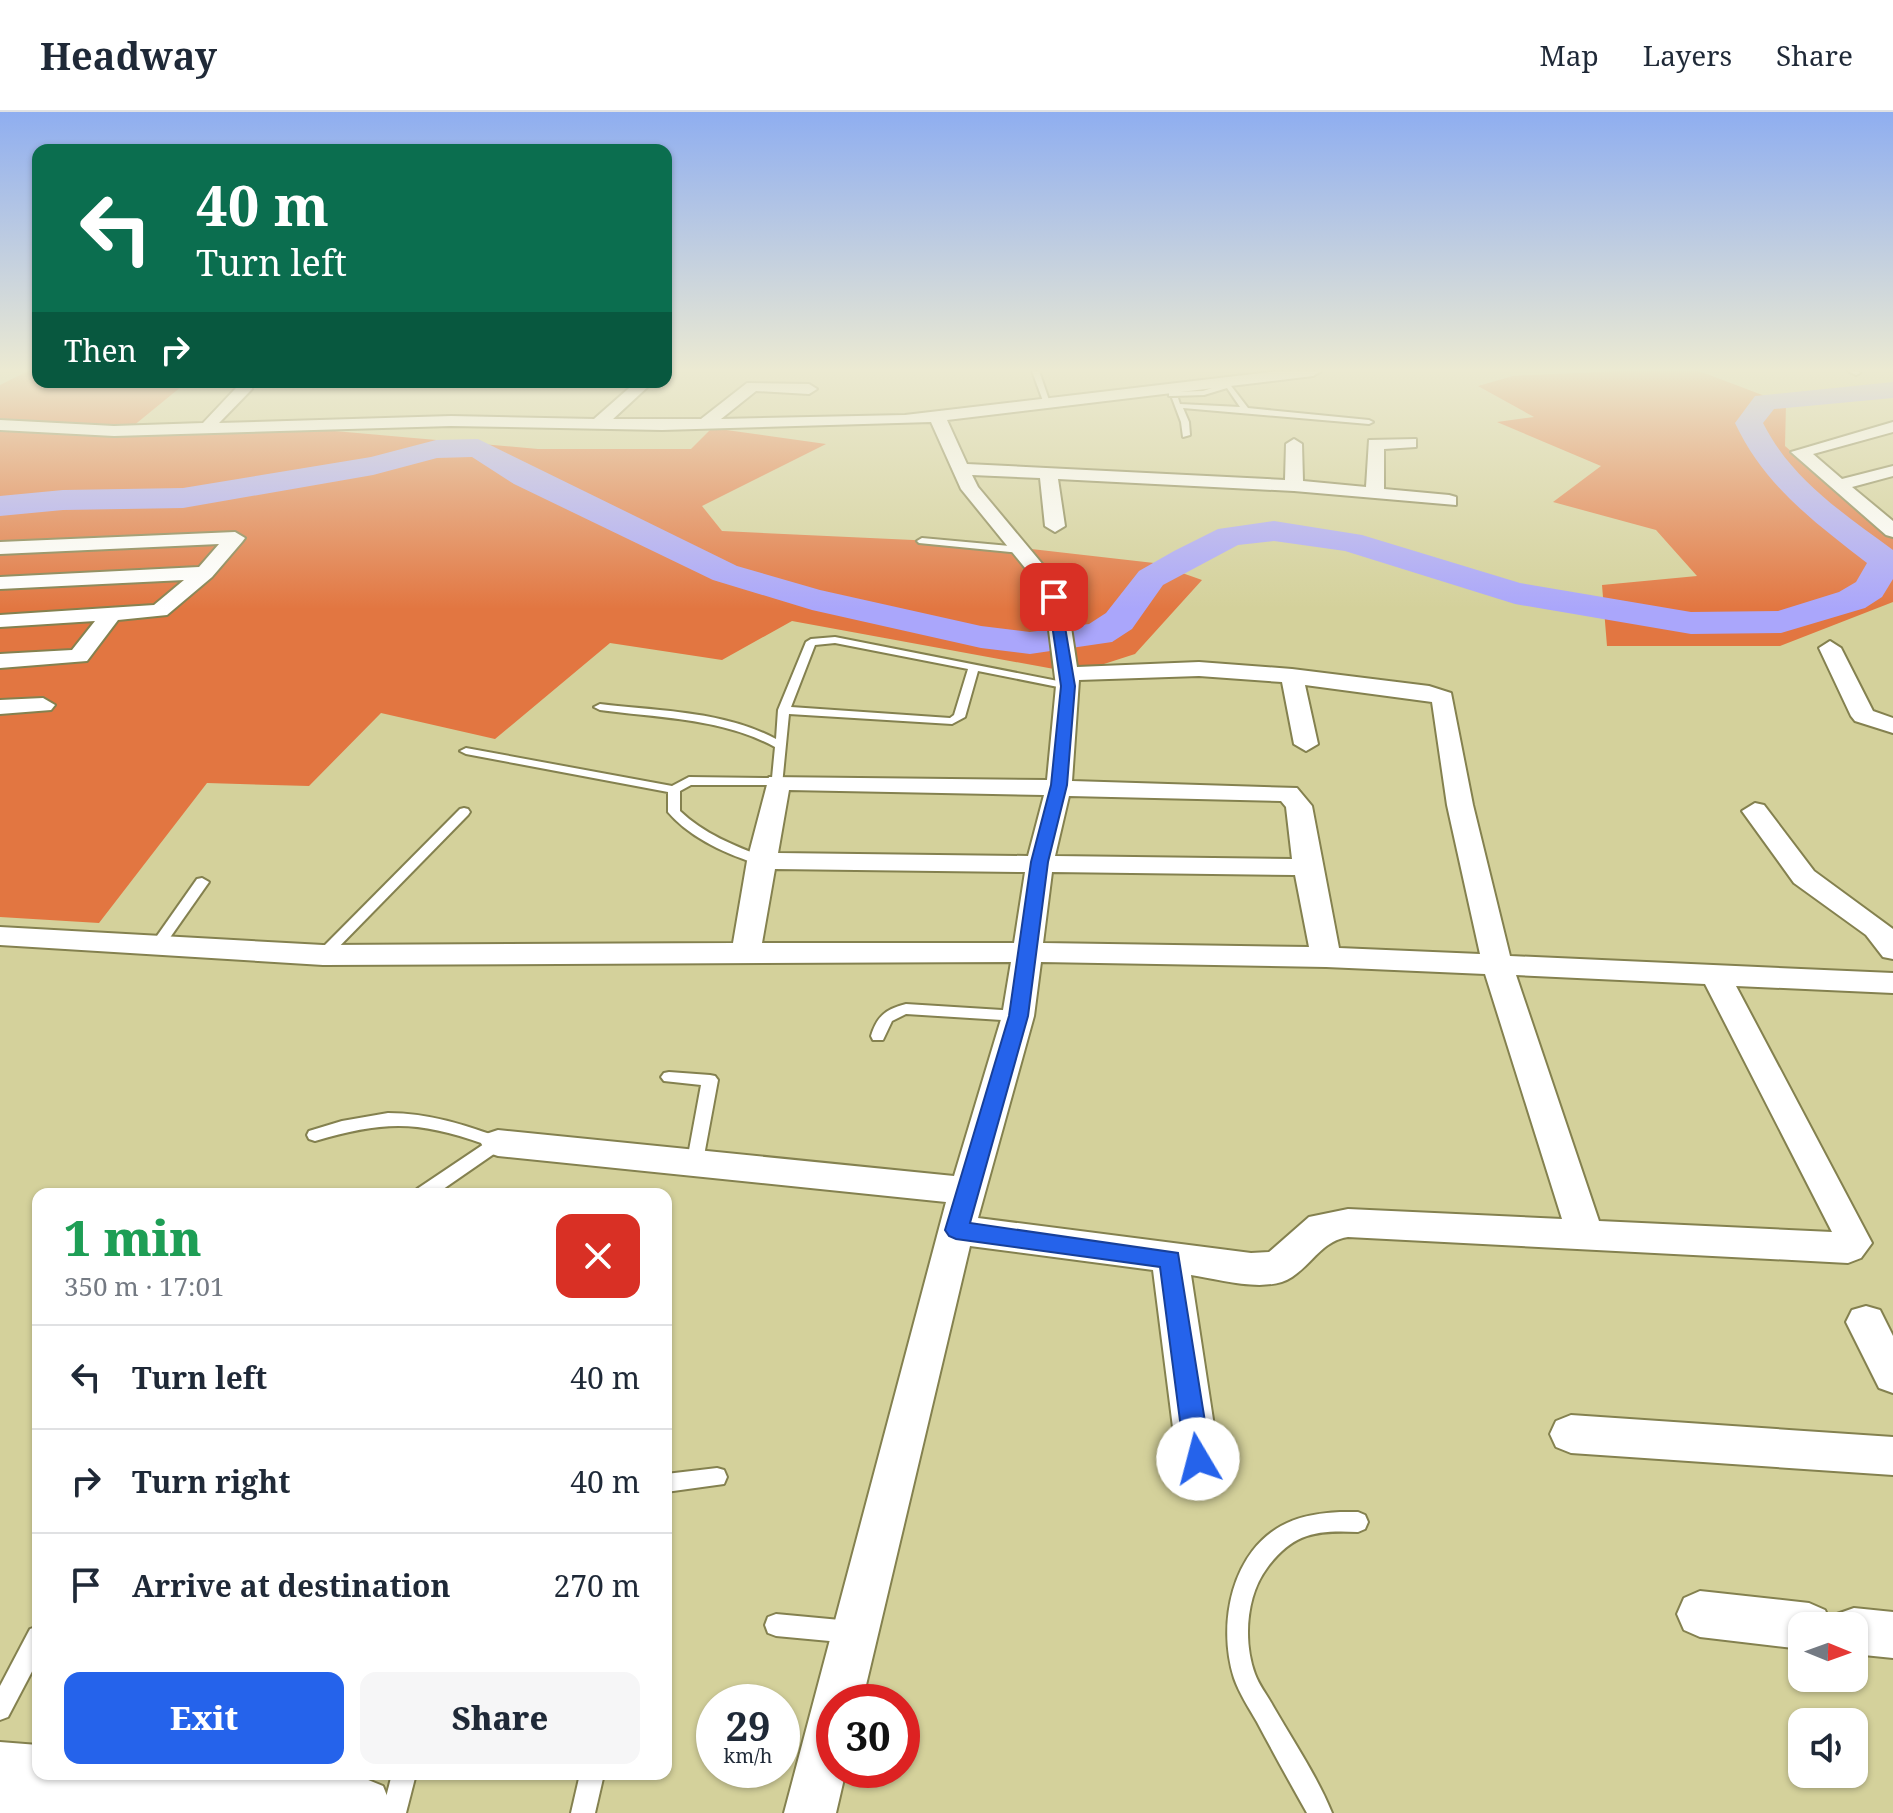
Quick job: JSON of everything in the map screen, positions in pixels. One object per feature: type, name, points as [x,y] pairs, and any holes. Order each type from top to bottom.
[{"type":"main road","points":[[73,1788],[194,1804],[356,1813]]},
{"type":"street","points":[[842,1684],[956,1230],[1018,1016],[1040,862],[1059,785],[1067,676],[1058,614],[1049,584],[970,489],[951,450]]},
{"type":"street","points":[[1294,450],[1294,486]]},
{"type":"street","points":[[1375,450],[1375,493]]},
{"type":"street","points":[[1806,450],[1800,452],[1890,525]]},
{"type":"street","points":[[959,469],[1048,471],[1162,481],[1294,486],[1449,501]]},
{"type":"street","points":[[1048,471],[1055,526]]},
{"type":"street","points":[[1838,485],[1893,471]]},
{"type":"street","points":[[0,548],[235,538],[205,573],[165,610],[0,621]]},
{"type":"street","points":[[0,583],[205,573]]},
{"type":"street","points":[[0,661],[79,656],[111,615]]},
{"type":"street","points":[[1830,648],[1863,716],[1893,726]]},
{"type":"street","points":[[1067,676],[1199,669],[1292,676],[1429,693],[1443,698],[1460,805],[1498,967],[1585,1233]]},
{"type":"street","points":[[1292,676],[1306,744]]},
{"type":"street","points":[[0,707],[43,705]]},
{"type":"street","points":[[746,951],[778,782],[1059,785],[1288,793],[1299,806],[1307,867],[1326,957]]},
{"type":"street","points":[[1755,811],[1811,885],[1860,914],[1880,930],[1893,950]]},
{"type":"street","points":[[761,861],[1307,867]]},
{"type":"street","points":[[0,936],[323,955],[746,951],[1326,957],[1893,983]]},
{"type":"street","points":[[956,1230],[1170,1260],[1251,1268],[1278,1267],[1291,1258],[1302,1241],[1322,1227],[1348,1223],[1852,1246],[1852,1236],[1716,976]]},
{"type":"street","points":[[498,1143],[969,1191]]},
{"type":"street","points":[[1170,1260],[1198,1459]]},
{"type":"street","points":[[1866,1322],[1893,1376]]},
{"type":"street","points":[[1571,1434],[1893,1456]]},
{"type":"street","points":[[1700,1614],[1788,1624]]},
{"type":"street","points":[[1868,1632],[1893,1635]]},
{"type":"street","points":[[810,1813],[816,1788]]},
{"type":"lane","points":[[922,541],[1021,550]]},
{"type":"lane","points":[[466,751],[674,790],[689,781],[778,782],[784,710],[811,642],[821,639],[974,666],[1067,676]]},
{"type":"lane","points":[[784,710],[952,721],[959,717],[974,666]]},
{"type":"lane","points":[[600,707],[721,724],[767,736],[781,746]]},
{"type":"lane","points":[[674,790],[674,812],[682,820],[713,840],[761,861]]},
{"type":"lane","points":[[323,955],[464,812]]},
{"type":"lane","points":[[157,946],[202,882]]},
{"type":"lane","points":[[878,1036],[882,1021],[891,1012],[906,1009],[1018,1016]]},
{"type":"lane","points":[[669,1077],[710,1080],[695,1161]]},
{"type":"lane","points":[[315,1135],[363,1119],[409,1118],[454,1127],[498,1143]]},
{"type":"lane","points":[[432,1188],[498,1143]]},
{"type":"lane","points":[[672,1482],[717,1477]]},
{"type":"lane","points":[[1320,1813],[1245,1678],[1238,1654],[1237,1608],[1253,1569],[1287,1533],[1324,1523],[1358,1522]]},
{"type":"lane","points":[[776,1625],[855,1632]]},
{"type":"lane","points":[[0,1709],[32,1648]]},
{"type":"lane","points":[[394,1813],[402,1780]]},
{"type":"lane","points":[[583,1813],[591,1780]]},
{"type":"shaded area","points":[[0,450],[813,450],[702,506],[722,531],[978,543],[1154,563],[1202,580],[1135,654],[1076,673],[792,621],[722,660],[610,643],[495,739],[381,713],[309,786],[207,783],[99,923],[0,917]]},
{"type":"shaded area","points":[[1564,450],[1790,450],[1893,539],[1893,602],[1780,646],[1607,646],[1602,585],[1697,576],[1656,530],[1553,502],[1601,466]]},
{"type":"waterway","points":[[0,506],[63,500],[183,498],[373,466],[431,450]]},
{"type":"waterway","points":[[482,450],[525,477],[725,573],[812,599],[981,637],[1030,643],[1099,634],[1119,621],[1151,578],[1230,536],[1274,531],[1350,542],[1515,593],[1691,623],[1781,622],[1852,600],[1869,589],[1886,561],[1807,501],[1764,450]]},
{"type":"route","points":[[1054,597],[1068,686],[1059,785],[1040,862],[1018,1016],[956,1230],[1170,1260],[1198,1459]]}]
